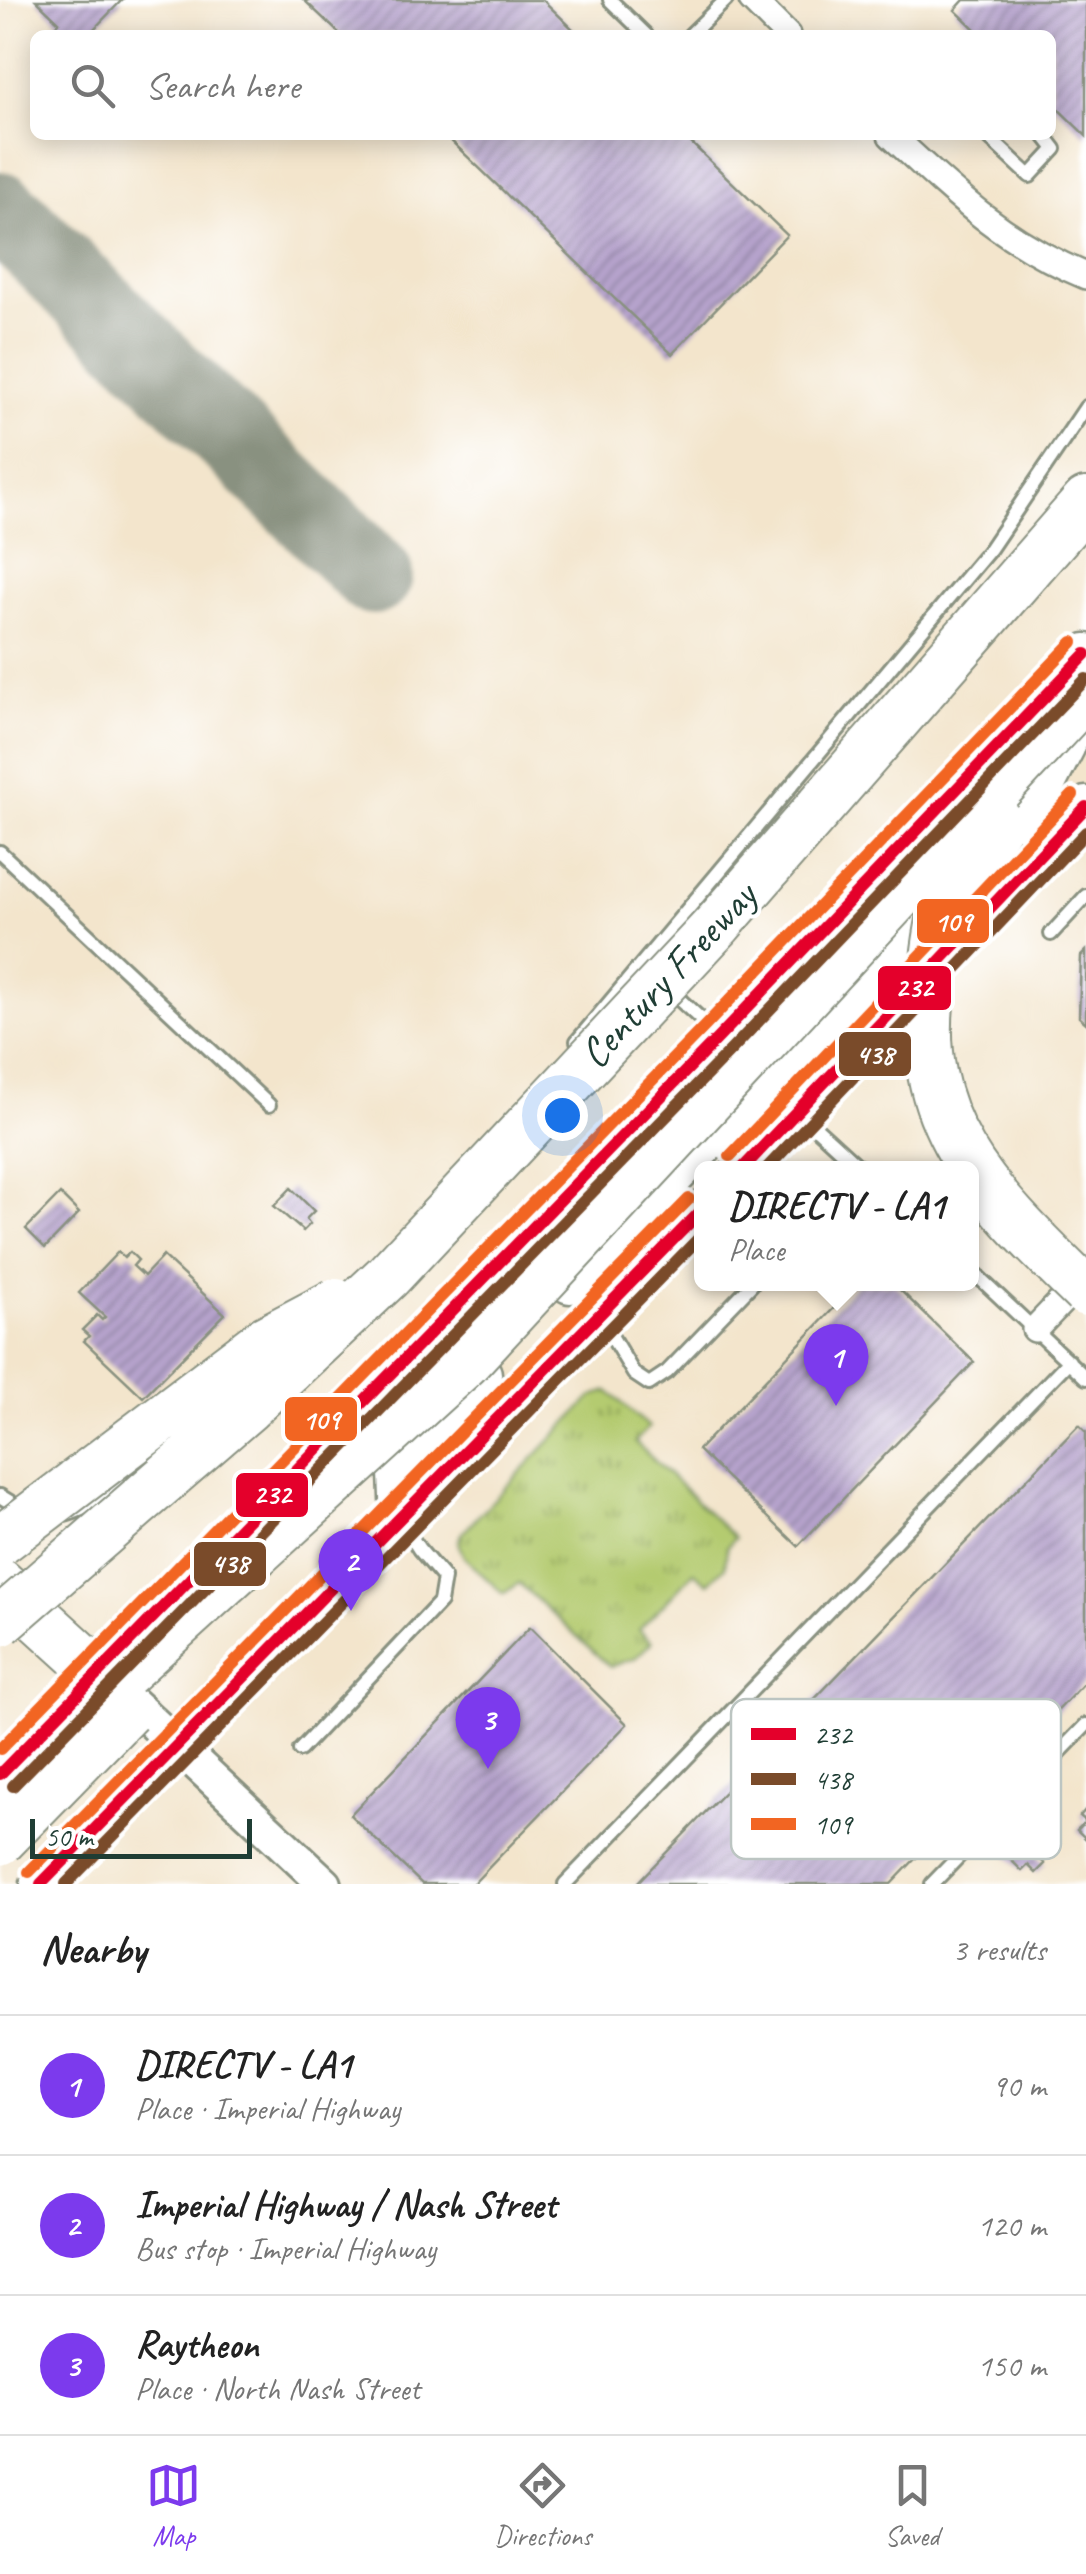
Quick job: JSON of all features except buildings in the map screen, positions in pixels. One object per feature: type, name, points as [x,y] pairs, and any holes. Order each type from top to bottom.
[{"type":"highway","name":"Century Freeway","points":[[0,1622],[248,1407],[388,1276],[717,925],[1086,502]]},
{"type":"highway","points":[[967,1161],[947,1125],[930,1072],[926,1018],[946,906],[1080,682]]},
{"type":"highway","points":[[0,1841],[465,1364],[1080,682]]},
{"type":"highway","points":[[979,1178],[1021,1228],[1086,1292]]},
{"type":"highway","points":[[0,1541],[264,1341],[388,1276]]},
{"type":"highway","points":[[0,1786],[465,1364]]},
{"type":"highway","points":[[0,1583],[98,1672]]},
{"type":"main road","points":[[0,1774],[719,1037],[1080,682]]},
{"type":"main road","points":[[400,1520],[399,1473],[425,1434],[1036,801],[1066,745],[1066,706],[1080,682]]},
{"type":"main road","points":[[750,1161],[1084,812]]},
{"type":"main road","points":[[41,1884],[694,1218]]},
{"type":"street","points":[[752,0],[783,30]]},
{"type":"street","points":[[896,140],[972,211],[1042,258],[1086,276]]},
{"type":"street","points":[[719,1037],[798,1112]]},
{"type":"street","points":[[1035,1329],[1086,1276]]},
{"type":"street","points":[[98,1672],[325,1884]]},
{"type":"lane","points":[[610,0],[641,30]]},
{"type":"lane","points":[[695,30],[726,0]]},
{"type":"lane","points":[[991,140],[1030,176],[1055,149],[1048,140]]},
{"type":"lane","points":[[568,1052],[990,549],[1086,407]]},
{"type":"lane","points":[[0,852],[269,1106]]},
{"type":"lane","points":[[1051,934],[1086,896]]},
{"type":"lane","points":[[641,965],[719,1037]]},
{"type":"lane","points":[[798,1112],[852,1161]]},
{"type":"lane","points":[[979,1277],[1086,1378]]},
{"type":"lane","points":[[600,1316],[634,1374],[649,1384],[666,1372],[745,1291]]},
{"type":"lane","points":[[271,1355],[341,1292]]},
{"type":"lane","points":[[743,1699],[1069,1361]]},
{"type":"lane","points":[[0,1496],[8,1504],[46,1519],[78,1512],[142,1467],[199,1417]]},
{"type":"lane","points":[[300,1750],[440,1602],[444,1578],[400,1520]]},
{"type":"lane","points":[[565,1884],[731,1712]]},
{"type":"lane","points":[[1061,1751],[1086,1725]]},
{"type":"lane","points":[[932,1884],[956,1859]]},
{"type":"green space","points":[[608,1391],[649,1427],[635,1442],[735,1538],[727,1546],[725,1567],[708,1583],[694,1572],[639,1630],[652,1642],[635,1658],[610,1667],[519,1583],[503,1594],[464,1557],[458,1543],[461,1534],[593,1396]]},
{"type":"taxiway","points":[[0,211],[373,575]]},
{"type":"transit line","name":"109","points":[[0,1749],[706,1025],[1073,642]]},
{"type":"transit line","name":"232","points":[[0,1774],[719,1037],[1086,654]]},
{"type":"transit line","name":"438","points":[[13,1786],[732,1049],[1086,679]]},
{"type":"transit line","name":"109","points":[[730,1156],[1073,795]]},
{"type":"transit line","name":"232","points":[[750,1161],[1086,807]]},
{"type":"transit line","name":"438","points":[[774,1161],[1086,832]]},
{"type":"transit line","name":"109","points":[[29,1872],[689,1199]]},
{"type":"transit line","name":"232","points":[[41,1884],[694,1218]]},
{"type":"transit line","name":"438","points":[[66,1884],[694,1243]]},
{"type":"place","name":"DIRECTV - LA1","points":[[836,1406]]},
{"type":"place","name":"Imperial Highway / Nash Street","points":[[351,1611]]},
{"type":"place","name":"Raytheon","points":[[488,1769]]}]
